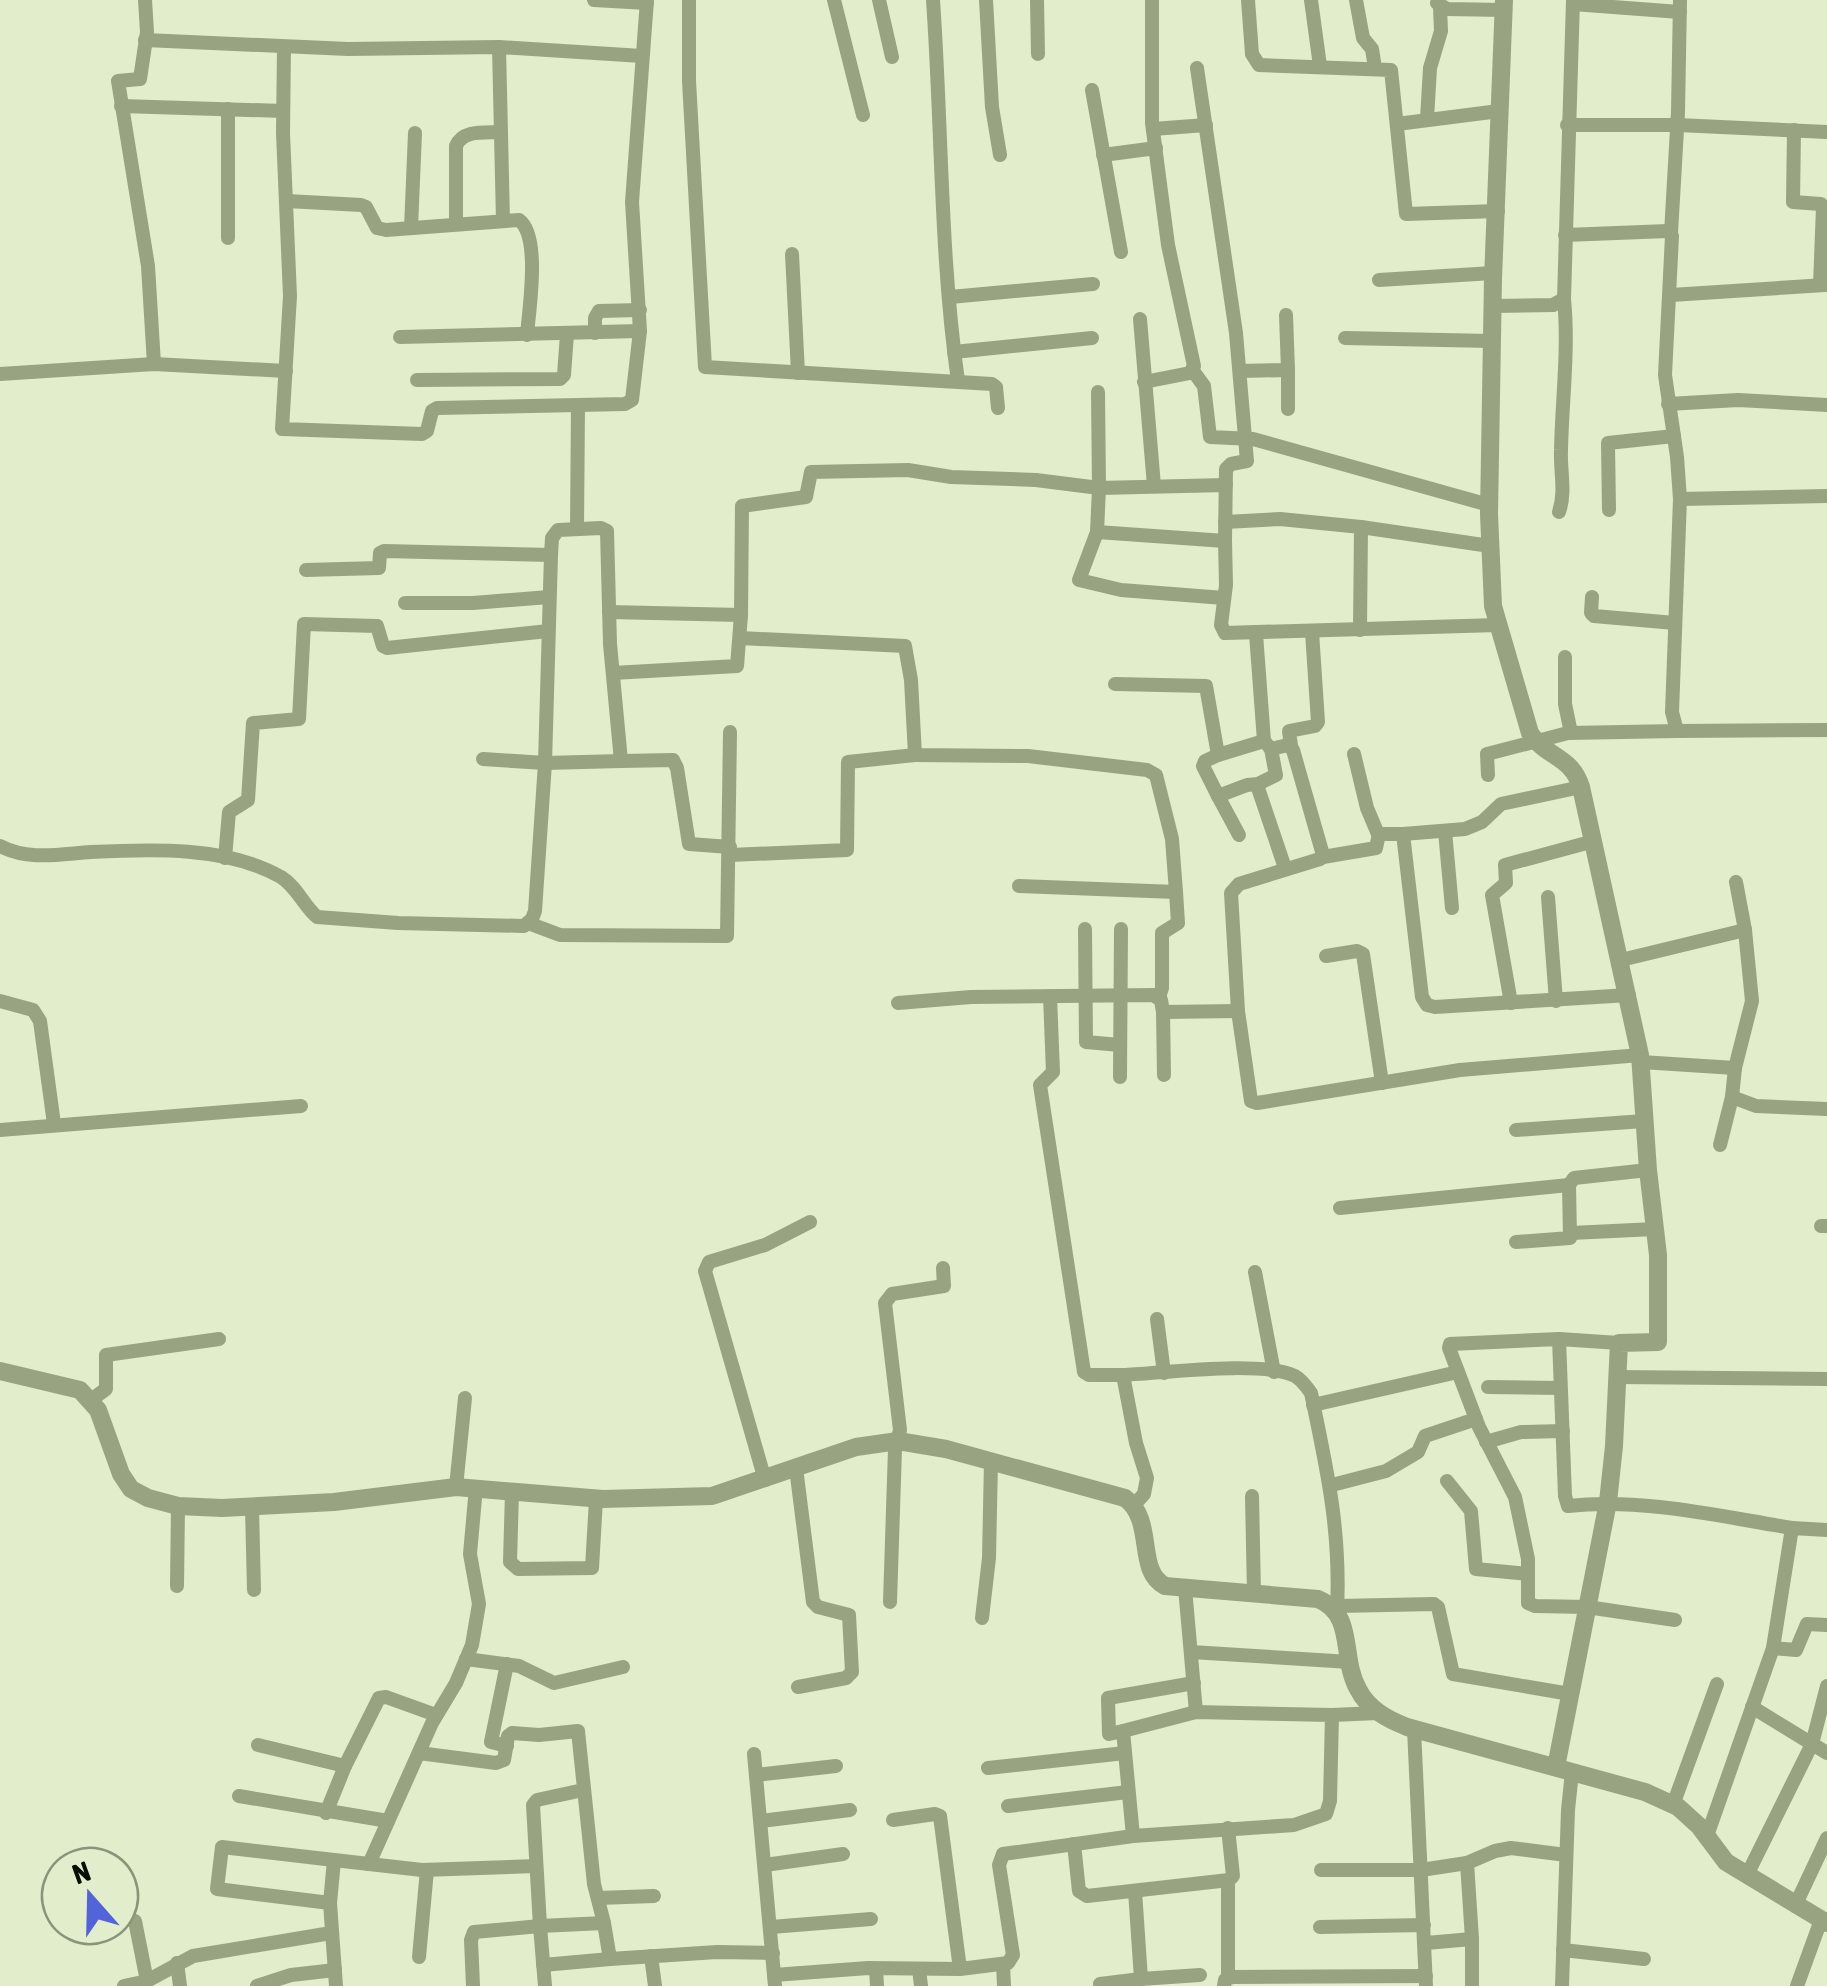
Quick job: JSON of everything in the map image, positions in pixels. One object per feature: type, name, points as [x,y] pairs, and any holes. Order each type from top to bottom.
[{"type":"street","points":[[145,0],[146,40],[140,78],[118,81],[148,266],[154,364]]},
{"type":"street","points":[[284,47],[290,296],[282,427],[286,431],[422,434],[437,408],[626,404],[632,400],[640,331],[632,202],[647,2],[594,0]]},
{"type":"street","points":[[689,0],[690,100],[704,365],[709,369],[994,384],[998,408]]},
{"type":"street","points":[[834,0],[863,114]]},
{"type":"street","points":[[879,0],[892,57]]},
{"type":"street","points":[[933,0],[942,196],[958,381]]},
{"type":"street","points":[[986,0],[990,88],[1000,154]]},
{"type":"street","points":[[1037,0],[1038,54]]},
{"type":"street","points":[[1152,0],[1153,128],[1168,245],[1194,366],[1192,372]]},
{"type":"street","points":[[1248,0],[1252,54],[1259,66],[1388,68],[1392,72],[1406,214],[1498,211]]},
{"type":"street","points":[[1312,0],[1320,66]]},
{"type":"street","points":[[1356,0],[1374,68]]},
{"type":"street","points":[[1559,512],[1563,494],[1560,455],[1573,2],[1680,6],[1671,295],[1664,375],[1680,499],[1672,712],[1677,731]]},
{"type":"street","points":[[1426,119],[1430,68],[1442,31],[1438,4],[1504,5],[1491,341],[1492,606],[1530,734],[1572,766],[1581,787],[1641,1059],[1656,1229],[1658,1342],[1559,1339],[1450,1344],[1476,1419],[1515,1497],[1526,1540],[1530,1605],[1588,1607],[1675,1620]]},
{"type":"street","points":[[146,40],[284,47],[498,48],[642,56]]},
{"type":"street","points":[[498,48],[503,221]]},
{"type":"street","points":[[1197,68],[1240,370],[1248,461],[1228,465],[1221,629],[1230,634],[1256,634],[1498,625]]},
{"type":"street","points":[[1092,90],[1121,252]]},
{"type":"street","points":[[122,106],[284,111]]},
{"type":"street","points":[[228,109],[228,238]]},
{"type":"street","points":[[1397,124],[1499,112]]},
{"type":"street","points":[[1153,128],[1206,125]]},
{"type":"street","points":[[1567,125],[1827,132]]},
{"type":"street","points":[[1671,295],[1824,285],[1823,207],[1792,202],[1794,130]]},
{"type":"street","points":[[456,224],[459,138],[465,134],[502,132]]},
{"type":"street","points":[[411,228],[414,133]]},
{"type":"street","points":[[1104,154],[1156,148]]},
{"type":"street","points":[[286,201],[361,205],[377,228],[519,220],[529,230],[532,254],[527,335]]},
{"type":"street","points":[[1565,235],[1671,233]]},
{"type":"street","points":[[792,254],[798,373]]},
{"type":"street","points":[[1379,280],[1493,273]]},
{"type":"street","points":[[950,297],[1093,284]]},
{"type":"street","points":[[1492,306],[1553,305],[1564,300]]},
{"type":"street","points":[[595,333],[598,311],[640,310]]},
{"type":"street","points":[[1286,315],[1288,409]]},
{"type":"street","points":[[1140,319],[1154,486]]},
{"type":"street","points":[[400,336],[640,331]]},
{"type":"street","points":[[417,380],[560,379],[564,375],[567,334]]},
{"type":"street","points":[[954,352],[1092,338]]},
{"type":"street","points":[[1345,338],[1491,341]]},
{"type":"street","points":[[0,374],[154,364],[286,372]]},
{"type":"street","points":[[1240,370],[1288,370]]},
{"type":"street","points":[[1144,382],[1192,372]]},
{"type":"street","points":[[1192,372],[1204,386],[1210,436],[1247,438],[1489,505]]},
{"type":"street","points":[[1098,392],[1097,532],[1079,580],[1121,590],[1224,598]]},
{"type":"street","points":[[1668,404],[1738,400],[1827,405]]},
{"type":"street","points":[[577,529],[578,406]]},
{"type":"street","points":[[1608,510],[1608,443],[1674,436]]},
{"type":"street","points":[[614,672],[734,667],[739,660],[742,506],[806,497],[810,472],[908,470],[1099,488],[1226,485]]},
{"type":"street","points":[[1680,499],[1827,496]]},
{"type":"street","points":[[1225,522],[1280,519],[1490,546]]},
{"type":"street","points":[[1360,630],[1361,527]]},
{"type":"street","points":[[0,846],[26,855],[177,852],[226,858],[281,878],[299,893],[316,917],[515,928],[528,923],[535,911],[552,555],[558,530],[607,531],[621,761]]},
{"type":"street","points":[[1097,532],[1225,541]]},
{"type":"street","points":[[306,570],[379,568],[380,552],[384,551],[552,555]]},
{"type":"street","points":[[405,603],[472,604],[550,596]]},
{"type":"street","points":[[1592,598],[1594,616],[1675,622]]},
{"type":"street","points":[[609,612],[741,615]]},
{"type":"street","points":[[226,858],[229,812],[248,800],[253,723],[299,719],[304,624],[377,626],[387,648],[548,632]]},
{"type":"street","points":[[1312,632],[1317,724],[1289,731],[1323,857]]},
{"type":"street","points":[[1218,796],[1276,775],[1268,745],[1256,634]]},
{"type":"street","points":[[740,638],[905,646],[915,755]]},
{"type":"street","points":[[1565,656],[1564,704],[1569,733]]},
{"type":"street","points":[[1115,684],[1204,685],[1218,755]]},
{"type":"street","points":[[1488,775],[1487,754],[1569,733],[1827,730]]},
{"type":"street","points":[[528,923],[560,935],[726,938],[730,732]]},
{"type":"street","points":[[1238,835],[1203,766],[1205,760],[1268,745],[1291,746]]},
{"type":"street","points":[[1354,754],[1367,808],[1378,834],[1376,848],[1323,857],[1238,884],[1232,890],[1238,1011],[1250,1098],[1254,1103],[1460,1070],[1641,1059],[1735,1068]]},
{"type":"street","points":[[482,759],[545,764],[672,760],[677,768],[689,844],[730,851],[847,850],[848,762],[915,755],[1028,756],[1153,771],[1159,780],[1172,838],[1178,923],[1162,933],[1164,1075]]},
{"type":"street","points":[[1259,784],[1286,868]]},
{"type":"street","points":[[1378,834],[1474,826],[1501,804],[1581,787]]},
{"type":"street","points":[[1446,830],[1452,908]]},
{"type":"street","points":[[1403,834],[1424,1002],[1434,1007],[1629,995]]},
{"type":"street","points":[[1511,1003],[1492,895],[1506,883],[1505,865],[1594,840]]},
{"type":"street","points":[[1720,1145],[1752,1002],[1736,882]]},
{"type":"street","points":[[1019,886],[1176,892]]},
{"type":"street","points":[[1548,897],[1556,1001]]},
{"type":"street","points":[[1085,929],[1087,1044],[1120,1045]]},
{"type":"street","points":[[1120,1077],[1121,929]]},
{"type":"street","points":[[1621,960],[1745,930]]},
{"type":"street","points":[[1326,956],[1357,951],[1363,954],[1382,1083]]},
{"type":"street","points":[[1050,996],[1053,1072],[1040,1085],[1084,1372],[1088,1376],[1274,1372],[1296,1376],[1304,1383],[1313,1405],[1332,1485],[1340,1562],[1338,1609],[1358,1690],[1378,1713],[1414,1729],[1645,1792],[1672,1804],[1707,1836],[1726,1862],[1824,1922],[1797,1986]]},
{"type":"street","points":[[898,1003],[971,997],[1119,996],[1161,1005],[1238,1011]]},
{"type":"street","points":[[0,1001],[32,1010],[40,1021],[54,1124]]},
{"type":"street","points":[[1732,1097],[1756,1106],[1827,1109]]},
{"type":"street","points":[[0,1130],[301,1106]]},
{"type":"street","points":[[1516,1130],[1644,1122]]},
{"type":"street","points":[[1516,1242],[1567,1239],[1571,1232],[1569,1184],[1574,1178],[1648,1170]]},
{"type":"street","points":[[1340,1208],[1569,1184]]},
{"type":"street","points":[[765,1480],[711,1298],[706,1264],[765,1245],[810,1222]]},
{"type":"street","points":[[1571,1232],[1656,1229]]},
{"type":"street","points":[[890,1602],[895,1449],[900,1430],[886,1299],[892,1294],[944,1286],[943,1268]]},
{"type":"street","points":[[1255,1272],[1274,1372]]},
{"type":"street","points":[[1157,1319],[1164,1373]]},
{"type":"street","points":[[91,1400],[106,1389],[106,1355],[219,1339]]},
{"type":"street","points":[[1559,1339],[1568,1506],[1608,1502],[1827,1530]]},
{"type":"street","points":[[1562,1986],[1564,1769],[1570,1694],[1608,1502],[1619,1343]]},
{"type":"street","points":[[0,1372],[69,1386],[91,1400],[121,1474],[132,1489],[178,1506],[252,1508],[456,1487],[596,1498],[712,1496],[856,1446],[922,1442],[1125,1498],[1134,1505],[1144,1527],[1153,1577],[1165,1586],[1318,1599],[1338,1609],[1434,1604],[1438,1607],[1450,1671],[1455,1675],[1570,1694]]},
{"type":"street","points":[[1313,1405],[1458,1372]]},
{"type":"street","points":[[1123,1375],[1147,1478],[1144,1494],[1134,1505]]},
{"type":"street","points":[[1618,1377],[1827,1378]]},
{"type":"street","points":[[1488,1387],[1560,1388]]},
{"type":"street","points":[[456,1487],[465,1398]]},
{"type":"street","points":[[1332,1485],[1378,1475],[1418,1452],[1425,1436],[1476,1419]]},
{"type":"street","points":[[1486,1442],[1521,1432],[1562,1431]]},
{"type":"street","points":[[982,1618],[989,1558],[991,1461]]},
{"type":"street","points":[[796,1468],[813,1602],[818,1607],[849,1615],[852,1672],[846,1678],[798,1687]]},
{"type":"street","points":[[1446,1482],[1471,1510],[1476,1569],[1528,1574]]},
{"type":"street","points":[[369,1864],[436,1715],[466,1660],[480,1604],[470,1554],[476,1487]]},
{"type":"street","points":[[512,1492],[510,1562],[518,1569],[592,1568],[596,1498]]},
{"type":"street","points":[[1252,1496],[1254,1594]]},
{"type":"street","points":[[176,1586],[178,1506]]},
{"type":"street","points":[[252,1508],[254,1590]]},
{"type":"street","points":[[1707,1836],[1772,1648],[1792,1528]]},
{"type":"street","points":[[1185,1588],[1196,1712]]},
{"type":"street","points":[[1772,1648],[1796,1650],[1806,1624],[1827,1625]]},
{"type":"street","points":[[1191,1652],[1350,1662]]},
{"type":"street","points":[[466,1660],[507,1664],[560,1683],[622,1667]]},
{"type":"street","points":[[507,1664],[492,1742],[507,1746]]},
{"type":"street","points":[[1194,1683],[1108,1698],[1109,1732],[1123,1732],[1196,1712],[1378,1713]]},
{"type":"street","points":[[1672,1804],[1717,1684]]},
{"type":"street","points":[[1747,1875],[1812,1744],[1827,1686]]},
{"type":"street","points":[[326,1813],[344,1766],[379,1698],[436,1715]]},
{"type":"street","points":[[1752,1707],[1827,1753]]},
{"type":"street","points":[[754,1754],[774,1980],[876,1969],[960,1968],[1003,1964],[1010,1962],[1013,1955],[1000,1859],[1008,1852],[1134,1836],[1294,1826],[1326,1814],[1330,1801],[1332,1715]]},
{"type":"street","points":[[419,1753],[496,1764],[504,1760],[512,1733],[539,1736],[576,1729],[594,1884],[610,1960]]},
{"type":"street","points":[[1228,1880],[1226,1982],[1426,1981],[1414,1729]]},
{"type":"street","points":[[1123,1732],[1134,1836]]},
{"type":"street","points":[[258,1744],[344,1766]]},
{"type":"street","points":[[988,1768],[1126,1753]]},
{"type":"street","points":[[756,1775],[836,1766]]},
{"type":"street","points":[[545,1986],[534,1802],[583,1790]]},
{"type":"street","points":[[1008,1806],[1128,1792]]},
{"type":"street","points":[[239,1796],[388,1821]]},
{"type":"street","points":[[761,1821],[850,1810]]},
{"type":"street","points":[[893,1820],[940,1816],[960,1968]]},
{"type":"street","points":[[1074,1844],[1083,1896],[1228,1880],[1233,1876],[1228,1828]]},
{"type":"street","points":[[1795,1906],[1827,1838]]},
{"type":"street","points":[[330,1902],[217,1890],[224,1845],[428,1870],[536,1866]]},
{"type":"street","points":[[1320,1870],[1421,1870],[1467,1863],[1511,1848],[1566,1856]]},
{"type":"street","points":[[765,1865],[843,1854]]},
{"type":"street","points":[[334,1860],[330,1902],[336,1986]]},
{"type":"street","points":[[1467,1863],[1472,1986]]},
{"type":"street","points":[[419,1957],[428,1870]]},
{"type":"street","points":[[1135,1890],[1141,1979]]},
{"type":"street","points":[[598,1898],[654,1896]]},
{"type":"street","points":[[771,1926],[872,1919]]},
{"type":"street","points":[[472,1986],[474,1932],[604,1922]]},
{"type":"street","points":[[1320,1926],[1424,1925]]},
{"type":"street","points":[[124,1986],[147,1980],[193,1956],[331,1932]]},
{"type":"street","points":[[1426,1943],[1472,1939]]},
{"type":"street","points":[[140,1946],[147,1980]]},
{"type":"street","points":[[1563,1950],[1644,1959]]},
{"type":"street","points":[[543,1965],[717,1952],[773,1953]]},
{"type":"street","points":[[652,1956],[655,1986]]},
{"type":"street","points":[[177,1963],[180,1986]]},
{"type":"street","points":[[1003,1964],[1004,1986]]},
{"type":"street","points":[[876,1969],[878,1986]]},
{"type":"street","points":[[919,1969],[920,1986]]},
{"type":"street","points":[[258,1986],[279,1978],[335,1970]]},
{"type":"street","points":[[1100,1984],[1200,1975]]}]
